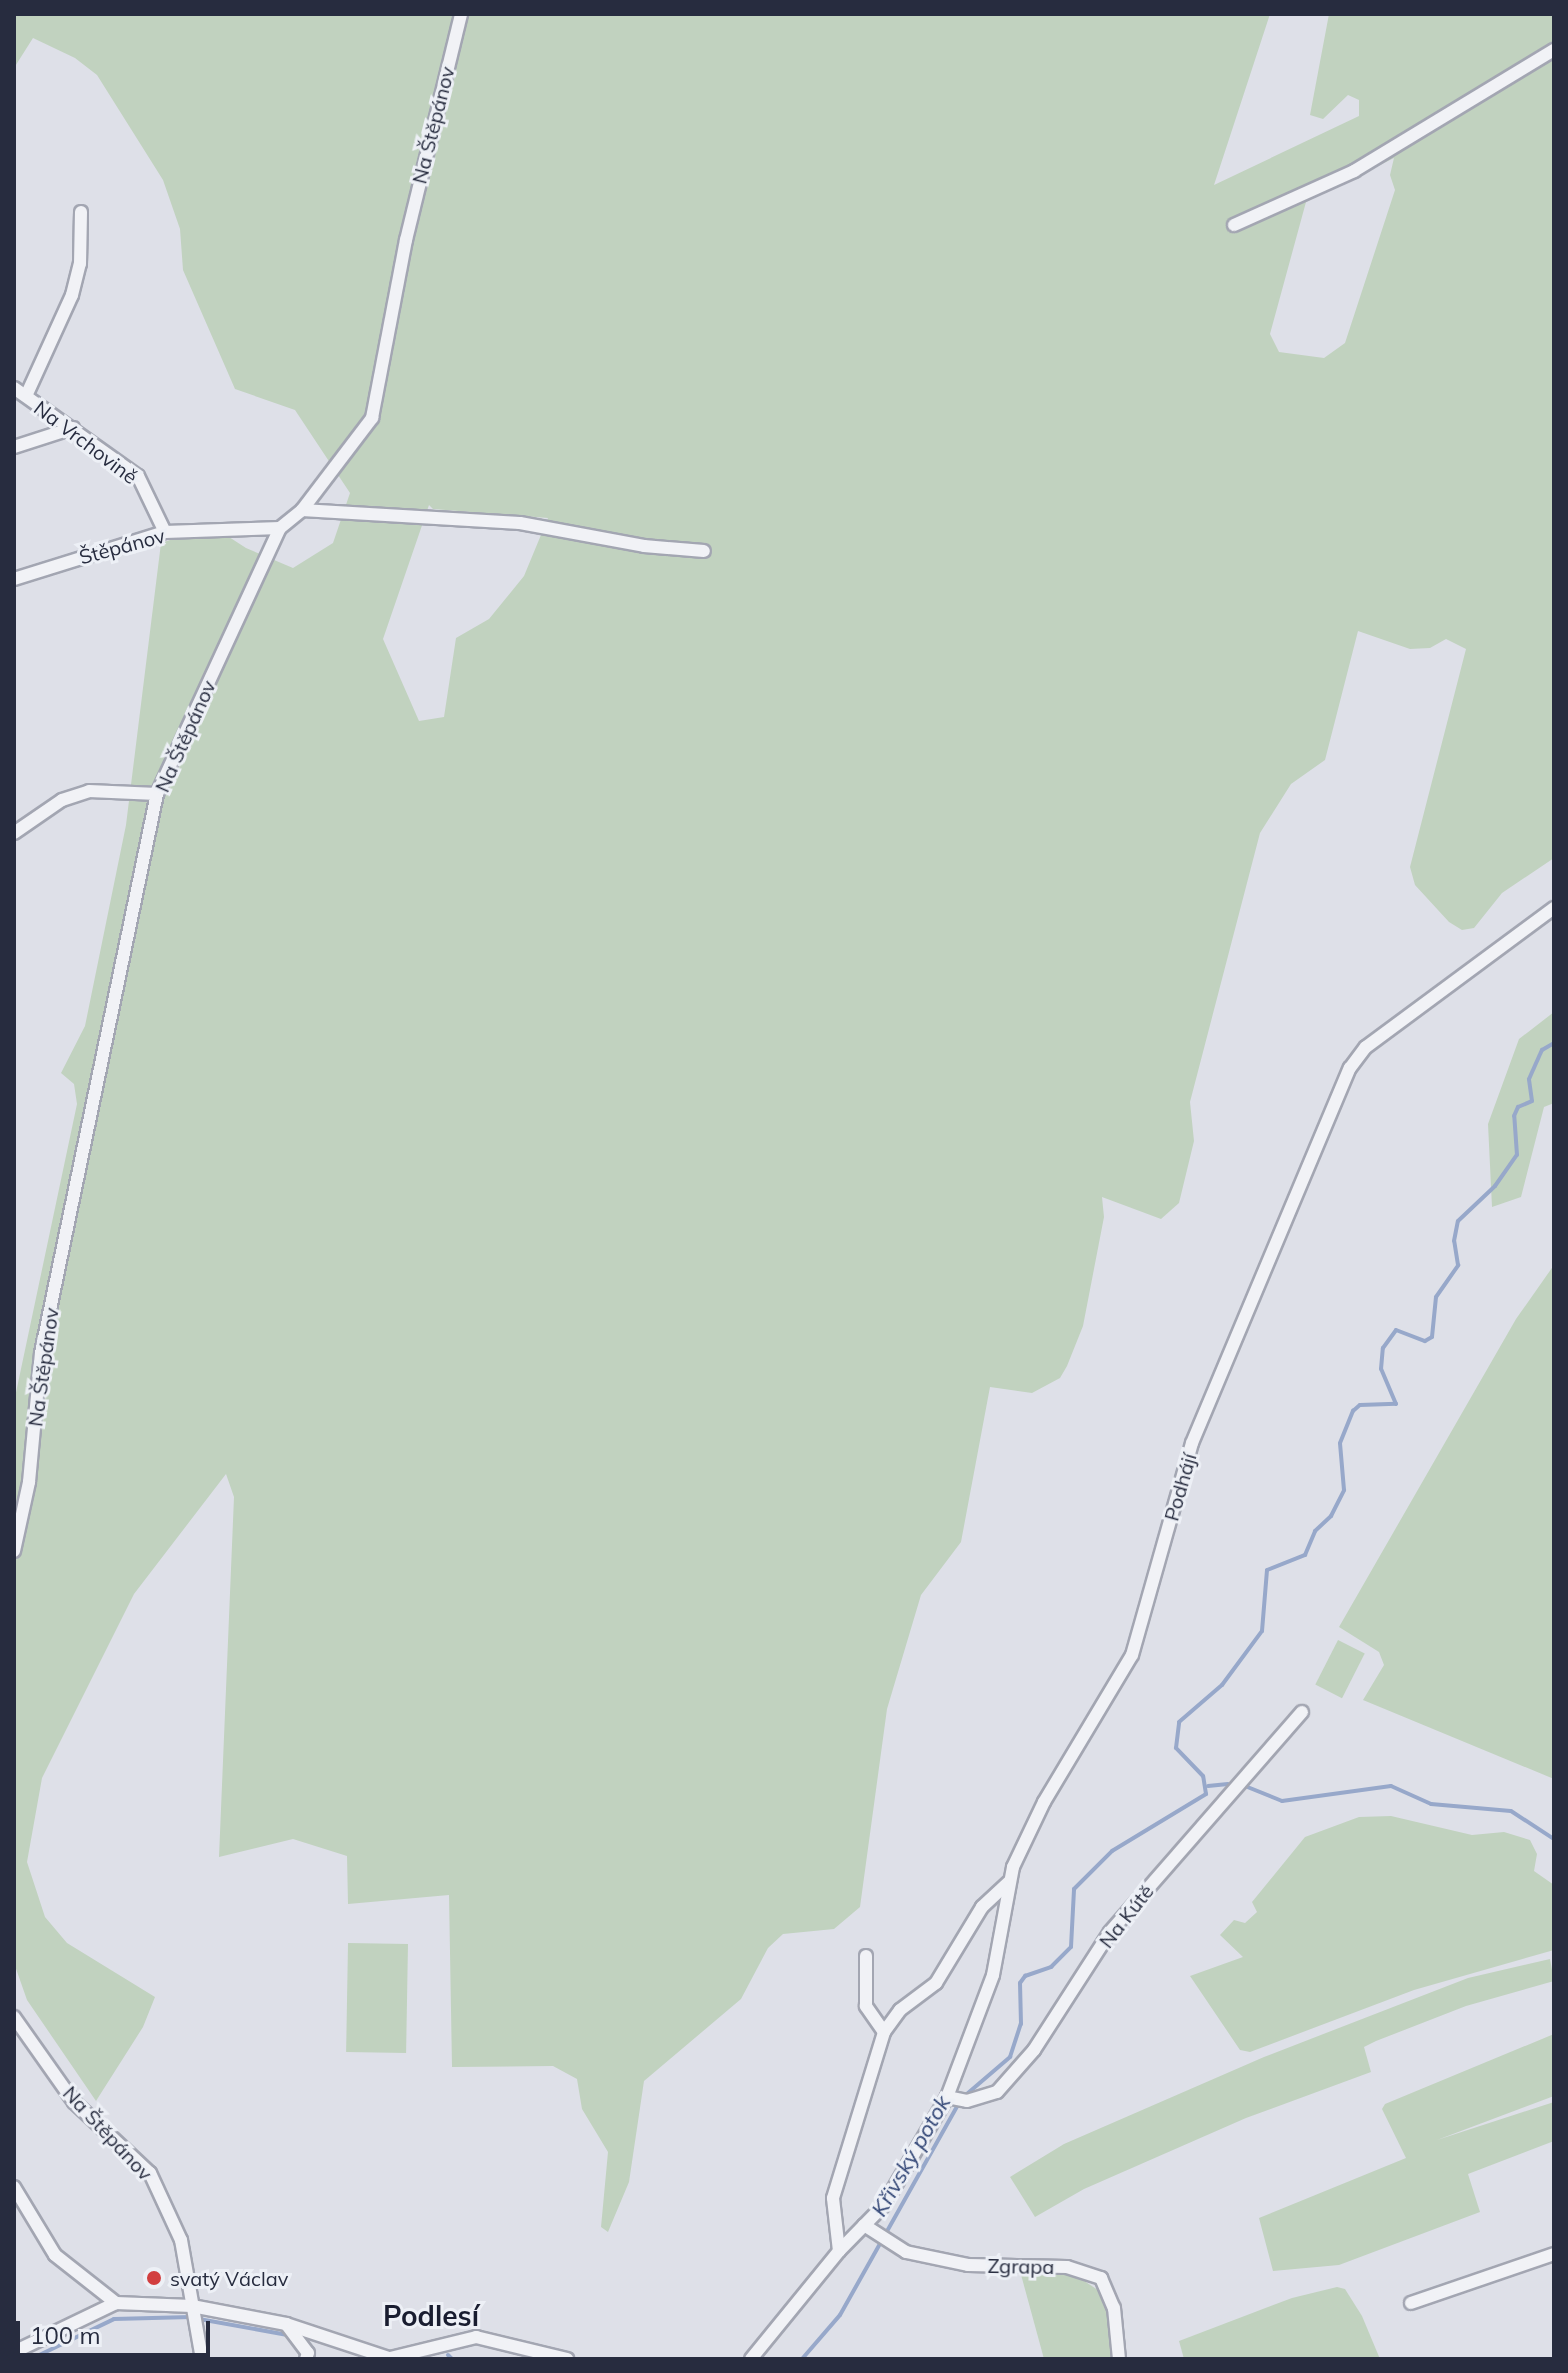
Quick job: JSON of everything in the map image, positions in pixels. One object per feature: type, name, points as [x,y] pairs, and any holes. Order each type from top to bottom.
[{"type":"street","name":"Na Štěpánov","points":[[14,1551],[29,1482],[41,1353],[157,794],[280,528],[302,510],[372,418],[406,240],[461,14]]},
{"type":"street","points":[[1234,225],[1354,171],[1554,50]]},
{"type":"street","name":"Na Vrchovině","points":[[26,396],[72,295],[80,264],[81,212]]},
{"type":"street","name":"Na Vrchovině","points":[[14,388],[138,476],[165,532]]},
{"type":"street","points":[[14,447],[73,428]]},
{"type":"street","points":[[302,510],[520,523],[644,546],[704,551]]},
{"type":"street","name":"Štěpánov","points":[[14,579],[165,532],[280,528]]},
{"type":"street","points":[[14,833],[62,800],[89,791],[157,794]]},
{"type":"street","name":"Podhájí","points":[[751,2359],[864,2225],[956,2099],[993,1975],[1010,1881],[1044,1802],[1132,1655],[1192,1443],[1350,1068],[1366,1047],[1554,908]]},
{"type":"street","name":"Na Kútě","points":[[956,2099],[997,2092],[1034,2050],[1110,1932],[1302,1712]]},
{"type":"street","points":[[839,2251],[833,2198],[884,2032],[900,2010],[936,1983],[982,1907],[1010,1881]]},
{"type":"street","points":[[866,1956],[866,2006],[884,2032]]},
{"type":"street","name":"Na Štěpánov","points":[[14,2017],[74,2102],[150,2173],[181,2240],[202,2359]]},
{"type":"street","points":[[14,2187],[55,2255],[116,2303],[286,2324],[387,2358],[476,2337],[567,2359]]},
{"type":"street","name":"Zgrapa","points":[[864,2225],[906,2252],[968,2265],[1067,2267],[1101,2278],[1114,2308],[1119,2359]]},
{"type":"street","points":[[1411,2303],[1554,2254]]},
{"type":"street","points":[[14,2352],[116,2303]]},
{"type":"street","points":[[286,2324],[308,2353],[306,2359]]},
{"type":"green space","points":[[14,14],[1270,14],[1214,185],[1359,116],[1359,100],[1348,95],[1323,119],[1310,115],[1329,14],[1554,14],[1554,858],[1502,893],[1474,928],[1462,930],[1449,922],[1415,885],[1410,867],[1466,649],[1446,639],[1430,648],[1410,649],[1358,631],[1325,760],[1291,784],[1260,833],[1190,1102],[1194,1141],[1179,1203],[1161,1219],[1102,1197],[1104,1217],[1083,1326],[1060,1378],[1032,1393],[990,1387],[961,1542],[921,1595],[887,1709],[860,1907],[834,1929],[783,1934],[768,1948],[741,1999],[644,2081],[629,2182],[608,2232],[601,2227],[608,2152],[582,2109],[577,2079],[553,2066],[452,2067],[449,1895],[348,1904],[347,1856],[293,1839],[219,1857],[234,1497],[226,1474],[134,1594],[42,1778],[27,1862],[45,1917],[67,1943],[155,1997],[143,2027],[96,2101],[27,2000],[14,1963],[14,1402],[77,1104],[74,1084],[61,1073],[85,1026],[126,825],[161,543],[212,526],[246,548],[293,568],[333,543],[350,493],[295,410],[235,389],[183,270],[180,229],[163,180],[97,75],[75,58],[33,38],[14,68]],"holes":[[[1394,158],[1390,175],[1395,190],[1345,343],[1324,358],[1279,352],[1270,334],[1306,202]],[[429,505],[433,509],[548,518],[524,576],[489,619],[456,638],[444,717],[419,721],[383,639]]]},
{"type":"green space","points":[[1554,1012],[1554,1103],[1544,1107],[1521,1197],[1492,1207],[1488,1124],[1519,1039]]},
{"type":"green space","points":[[1554,1265],[1554,1779],[1363,1700],[1384,1665],[1379,1652],[1339,1627],[1516,1319]]},
{"type":"green space","points":[[1338,1640],[1365,1654],[1342,1698],[1315,1685]]},
{"type":"green space","points":[[1391,1816],[1472,1835],[1504,1832],[1530,1840],[1537,1854],[1534,1871],[1554,1885],[1554,1950],[1414,1990],[1250,2052],[1240,2050],[1190,1976],[1243,1957],[1220,1935],[1234,1920],[1245,1923],[1257,1912],[1252,1902],[1305,1837],[1359,1817]]},
{"type":"green space","points":[[348,1943],[408,1944],[406,2053],[346,2052]]},
{"type":"green space","points":[[1550,1959],[1554,1981],[1466,2006],[1376,2041],[1364,2047],[1371,2072],[1246,2118],[1084,2189],[1035,2217],[1010,2177],[1064,2144],[1264,2057],[1468,1978]]},
{"type":"green space","points":[[1554,2034],[1554,2096],[1437,2140],[1554,2102],[1554,2141],[1468,2174],[1480,2212],[1339,2265],[1273,2271],[1259,2218],[1406,2158],[1382,2109],[1385,2104]]},
{"type":"green space","points":[[1020,2271],[1069,2271],[1104,2294],[1126,2359],[1044,2359]]},
{"type":"green space","points":[[1337,2287],[1345,2289],[1362,2316],[1380,2359],[1184,2359],[1179,2341],[1292,2298]]},
{"type":"waterway","name":"Křivský potok","points":[[802,2359],[840,2315],[961,2099],[1010,2057],[1021,2024],[1020,1983],[1025,1976],[1051,1967],[1071,1947],[1074,1889],[1112,1851],[1206,1794],[1203,1776],[1176,1748],[1179,1722],[1222,1685],[1262,1631],[1267,1570],[1305,1555],[1315,1531],[1331,1516],[1344,1490],[1340,1443],[1353,1411],[1360,1405],[1396,1404],[1381,1369],[1383,1348],[1396,1330],[1425,1341],[1432,1337],[1436,1297],[1458,1265],[1454,1241],[1458,1221],[1495,1186],[1517,1155],[1514,1116],[1518,1107],[1532,1101],[1529,1079],[1542,1050],[1554,1043]]},
{"type":"waterway","points":[[1208,1786],[1228,1784]]},
{"type":"waterway","points":[[1245,1786],[1282,1801],[1391,1786],[1431,1804],[1511,1811],[1554,1839]]},
{"type":"waterway","name":"Křivský potok","points":[[31,2359],[114,2319],[191,2317]]},
{"type":"waterway","name":"Křivský potok","points":[[199,2319],[288,2335]]},
{"type":"waterway","name":"Křivský potok","points":[[448,2355],[452,2359]]},
{"type":"place","name":"svatý Václav","points":[[154,2278]]},
{"type":"district","name":"Podlesí","points":[[431,2316]]}]
